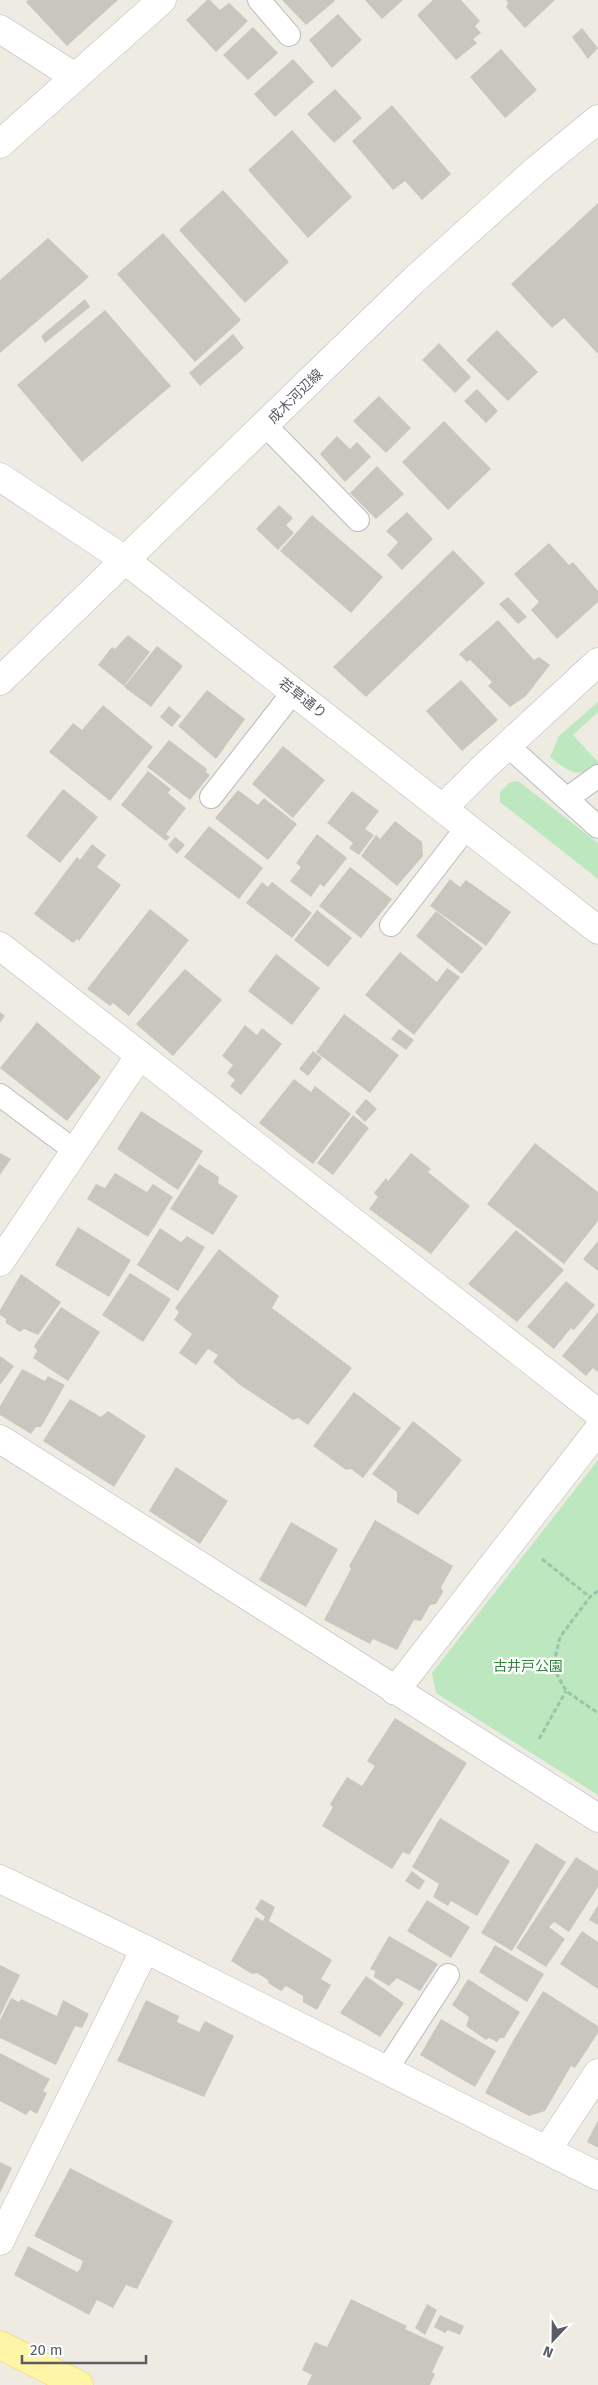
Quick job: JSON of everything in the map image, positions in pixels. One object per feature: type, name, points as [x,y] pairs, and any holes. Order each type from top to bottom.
[{"type":"main road","points":[[0,2345],[80,2385]]},
{"type":"street","points":[[0,144],[162,0]]},
{"type":"street","points":[[0,29],[75,77]]},
{"type":"street","name":"成木河辺線","points":[[0,681],[414,280],[536,170],[598,119]]},
{"type":"street","name":"若草通り","points":[[0,477],[125,560],[598,930]]},
{"type":"street","points":[[443,808],[598,662]]},
{"type":"street","points":[[0,946],[598,1414]]},
{"type":"street","points":[[0,1262],[140,1055]]},
{"type":"street","points":[[395,1691],[598,1430]]},
{"type":"street","points":[[0,1439],[598,1818]]},
{"type":"street","points":[[0,1879],[387,2069],[598,2176]]},
{"type":"street","points":[[0,2241],[145,1949]]},
{"type":"street","points":[[547,2150],[598,2073]]},
{"type":"lane","points":[[259,0],[289,35]]},
{"type":"lane","points":[[265,425],[358,520]]},
{"type":"lane","points":[[210,797],[294,691]]},
{"type":"lane","points":[[507,746],[568,798],[598,827]]},
{"type":"lane","points":[[568,798],[598,776]]},
{"type":"lane","points":[[391,925],[468,827]]},
{"type":"lane","points":[[0,1095],[75,1151]]},
{"type":"lane","points":[[387,2069],[448,1975]]},
{"type":"path","points":[[515,1536],[590,1597]]},
{"type":"path","points":[[598,1591],[590,1597],[560,1637],[553,1667],[566,1691],[598,1713]]},
{"type":"path","points":[[521,1770],[566,1691]]},
{"type":"green space","points":[[598,702],[598,712],[573,735],[598,762],[598,765],[584,772],[573,772],[550,757],[559,736]]},
{"type":"green space","points":[[518,781],[598,843],[598,879],[500,802],[500,792],[509,783]]},
{"type":"green space","name":"古井戸公園","points":[[598,1460],[598,1795],[436,1693],[432,1673]]},
{"type":"building","points":[[28,0],[118,0],[67,46],[26,2]]},
{"type":"building","points":[[207,0],[210,0],[220,10],[229,3],[248,21],[216,52],[186,20]]},
{"type":"building","points":[[282,0],[333,0],[335,1],[306,25]]},
{"type":"building","points":[[365,0],[403,0],[382,19]]},
{"type":"building","points":[[433,0],[461,0],[480,21],[475,26],[481,33],[473,39],[477,43],[456,60],[417,15]]},
{"type":"building","points":[[506,0],[555,0],[525,28],[506,7],[508,3]]},
{"type":"building","points":[[338,14],[362,40],[332,68],[309,40]]},
{"type":"building","points":[[253,27],[278,53],[248,80],[223,55]]},
{"type":"building","points":[[582,28],[598,48],[588,59],[572,37]]},
{"type":"building","points":[[501,49],[537,90],[505,118],[470,77]]},
{"type":"building","points":[[293,59],[314,82],[275,117],[254,94]]},
{"type":"building","points":[[335,89],[362,118],[334,143],[307,114]]},
{"type":"building","points":[[392,105],[451,174],[422,200],[405,181],[393,190],[352,141]]},
{"type":"building","points":[[292,130],[352,197],[308,238],[248,170]]},
{"type":"building","points":[[223,190],[289,262],[245,303],[179,230]]},
{"type":"building","points":[[598,203],[598,354],[564,318],[552,328],[511,284]]},
{"type":"building","points":[[163,233],[241,320],[195,362],[117,274]]},
{"type":"building","points":[[48,238],[89,277],[0,353],[0,280]]},
{"type":"building","points":[[85,299],[90,307],[45,343],[41,336]]},
{"type":"building","points":[[105,310],[171,386],[82,462],[17,385]]},
{"type":"building","points":[[497,330],[538,372],[508,401],[466,360]]},
{"type":"building","points":[[233,334],[244,348],[200,386],[189,373]]},
{"type":"building","points":[[439,343],[471,377],[455,393],[422,360]]},
{"type":"building","points":[[477,389],[498,411],[486,423],[464,401]]},
{"type":"building","points":[[379,396],[411,428],[386,453],[353,421]]},
{"type":"building","points":[[444,421],[491,469],[448,510],[402,462]]},
{"type":"building","points":[[337,436],[350,449],[357,442],[371,457],[345,482],[320,454]]},
{"type":"building","points":[[377,466],[404,494],[376,519],[350,493]]},
{"type":"building","points":[[279,505],[293,518],[286,525],[294,533],[278,550],[256,529]]},
{"type":"building","points":[[407,512],[433,539],[402,570],[387,555],[398,542],[386,531]]},
{"type":"building","points":[[312,515],[383,577],[351,613],[280,551]]},
{"type":"building","points":[[549,543],[569,565],[573,562],[598,591],[598,602],[557,639],[531,610],[539,602],[514,574]]},
{"type":"building","points":[[453,550],[485,583],[366,697],[333,667]]},
{"type":"building","points":[[508,597],[527,617],[518,624],[499,604]]},
{"type":"building","points":[[498,620],[534,660],[539,657],[550,665],[526,696],[510,707],[488,686],[492,682],[470,660],[467,662],[459,654]]},
{"type":"building","points":[[128,635],[150,652],[124,686],[98,665],[112,647],[115,649]]},
{"type":"building","points":[[157,646],[183,666],[151,707],[124,687]]},
{"type":"building","points":[[461,680],[498,720],[462,751],[426,711]]},
{"type":"building","points":[[207,690],[245,719],[216,759],[178,726]]},
{"type":"building","points":[[103,705],[153,747],[110,801],[49,752],[73,723],[82,730]]},
{"type":"building","points":[[169,706],[181,716],[172,727],[160,717]]},
{"type":"building","points":[[169,740],[207,769],[206,772],[210,775],[190,800],[147,767]]},
{"type":"building","points":[[283,746],[325,780],[293,818],[252,784]]},
{"type":"building","points":[[148,771],[171,789],[168,793],[186,808],[166,834],[170,837],[166,841],[121,805]]},
{"type":"building","points":[[63,789],[98,817],[60,863],[26,836]]},
{"type":"building","points":[[238,790],[258,805],[264,798],[297,824],[268,860],[215,818]]},
{"type":"building","points":[[352,791],[379,811],[365,829],[374,835],[359,855],[349,848],[353,843],[327,823]]},
{"type":"building","points":[[395,821],[422,842],[423,856],[397,886],[361,856],[376,835],[380,839]]},
{"type":"building","points":[[209,826],[263,868],[239,899],[184,857]]},
{"type":"building","points":[[317,834],[347,858],[324,887],[320,884],[311,897],[290,881],[301,867],[296,863]]},
{"type":"building","points":[[175,837],[185,845],[177,854],[168,845]]},
{"type":"building","points":[[92,844],[106,855],[97,867],[121,885],[79,941],[77,939],[73,943],[34,914],[77,857],[80,860]]},
{"type":"building","points":[[350,867],[392,899],[361,938],[319,906]]},
{"type":"building","points":[[450,879],[460,887],[466,880],[511,912],[486,946],[430,906]]},
{"type":"building","points":[[262,882],[268,887],[272,882],[312,913],[292,938],[246,903]]},
{"type":"building","points":[[150,909],[189,940],[129,1016],[113,1003],[110,1006],[87,989]]},
{"type":"building","points":[[317,910],[352,938],[328,967],[294,940]]},
{"type":"building","points":[[436,911],[483,948],[462,974],[416,936]]},
{"type":"building","points":[[400,952],[437,982],[447,968],[460,977],[414,1035],[365,995]]},
{"type":"building","points":[[276,954],[320,988],[292,1025],[248,991]]},
{"type":"building","points":[[185,969],[222,1000],[173,1056],[136,1024]]},
{"type":"building","points":[[0,1012],[5,1016],[0,1023]]},
{"type":"building","points":[[344,1014],[399,1055],[370,1093],[316,1052]]},
{"type":"building","points":[[37,1022],[101,1077],[67,1121],[0,1068]]},
{"type":"building","points":[[245,1025],[257,1035],[262,1028],[282,1044],[241,1095],[230,1086],[235,1080],[227,1073],[233,1065],[222,1056]]},
{"type":"building","points":[[399,1029],[414,1040],[406,1050],[391,1039]]},
{"type":"building","points":[[313,1051],[322,1058],[308,1076],[299,1069]]},
{"type":"building","points":[[294,1079],[311,1092],[315,1086],[351,1114],[313,1164],[259,1123]]},
{"type":"building","points":[[366,1099],[377,1109],[365,1122],[355,1112]]},
{"type":"building","points":[[141,1111],[203,1151],[178,1190],[117,1149]]},
{"type":"building","points":[[353,1115],[369,1128],[333,1175],[317,1163]]},
{"type":"building","points":[[535,1143],[598,1192],[598,1221],[564,1264],[487,1204]]},
{"type":"building","points":[[0,1153],[11,1159],[0,1175]]},
{"type":"building","points":[[411,1153],[431,1169],[428,1172],[470,1206],[431,1254],[369,1209],[378,1197],[374,1193],[386,1178],[388,1181]]},
{"type":"building","points":[[199,1164],[219,1177],[218,1183],[238,1196],[213,1235],[170,1209]]},
{"type":"building","points":[[115,1173],[147,1192],[153,1184],[173,1197],[148,1237],[87,1199],[96,1184],[105,1188]]},
{"type":"building","points":[[78,1227],[131,1260],[109,1297],[55,1265]]},
{"type":"building","points":[[160,1228],[181,1242],[187,1236],[205,1247],[178,1291],[137,1265]]},
{"type":"building","points":[[516,1230],[564,1270],[517,1322],[468,1284]]},
{"type":"building","points":[[598,1241],[598,1271],[583,1259]]},
{"type":"building","points":[[219,1249],[279,1296],[272,1308],[352,1368],[308,1425],[298,1418],[293,1420],[240,1385],[213,1362],[218,1355],[208,1349],[196,1365],[179,1353],[192,1334],[174,1320],[179,1312],[175,1308]]},
{"type":"building","points":[[130,1273],[171,1299],[143,1342],[102,1315]]},
{"type":"building","points":[[21,1274],[61,1302],[38,1335],[24,1329],[20,1332],[6,1323],[6,1319],[0,1315],[0,1310]]},
{"type":"building","points":[[566,1281],[595,1305],[574,1330],[571,1328],[554,1349],[527,1327]]},
{"type":"building","points":[[61,1307],[100,1332],[68,1381],[33,1358],[37,1351],[34,1346]]},
{"type":"building","points":[[598,1312],[598,1372],[593,1368],[586,1376],[562,1356]]},
{"type":"building","points":[[0,1356],[14,1366],[0,1385]]},
{"type":"building","points":[[22,1369],[45,1381],[48,1376],[65,1385],[41,1427],[36,1427],[31,1434],[0,1415],[0,1406]]},
{"type":"building","points":[[354,1392],[401,1428],[363,1478],[351,1469],[346,1470],[313,1446]]},
{"type":"building","points":[[70,1399],[101,1417],[108,1411],[146,1436],[114,1487],[43,1441]]},
{"type":"building","points":[[413,1421],[462,1460],[418,1515],[397,1502],[397,1492],[372,1474]]},
{"type":"building","points":[[176,1467],[228,1501],[200,1544],[149,1511]]},
{"type":"building","points":[[375,1520],[453,1566],[441,1587],[443,1592],[436,1604],[430,1605],[421,1621],[414,1620],[397,1650],[373,1639],[370,1644],[324,1620],[351,1569],[349,1566]]},
{"type":"building","points":[[291,1522],[338,1549],[306,1607],[259,1580]]},
{"type":"building","points":[[395,1718],[467,1763],[409,1855],[403,1852],[392,1869],[322,1826],[333,1807],[330,1804],[347,1777],[362,1786],[375,1766],[367,1761]]},
{"type":"building","points":[[440,1818],[510,1861],[477,1916],[451,1901],[448,1906],[433,1897],[439,1884],[412,1867]]},
{"type":"building","points":[[536,1843],[566,1862],[512,1951],[481,1933]]},
{"type":"building","points":[[576,1857],[598,1871],[598,1887],[569,1932],[554,1922],[549,1927],[565,1939],[546,1967],[516,1948]]},
{"type":"building","points":[[412,1871],[425,1881],[419,1890],[405,1881]]},
{"type":"building","points":[[261,1899],[275,1907],[269,1921],[332,1960],[321,1979],[331,1985],[317,2010],[303,2002],[303,1996],[286,1986],[281,1991],[257,1973],[252,1974],[231,1961],[256,1917],[263,1921],[265,1917],[255,1909]]},
{"type":"building","points":[[427,1900],[470,1927],[451,1958],[407,1931]]},
{"type":"building","points":[[598,1905],[598,1925],[589,1920]]},
{"type":"building","points":[[582,1931],[598,1942],[598,1989],[560,1964]]},
{"type":"building","points":[[389,1936],[438,1964],[420,1991],[397,1978],[389,1986],[374,1977],[375,1971],[370,1969]]},
{"type":"building","points":[[495,1945],[544,1974],[527,2002],[479,1972]]},
{"type":"building","points":[[0,1965],[20,1975],[0,2016]]},
{"type":"building","points":[[366,1976],[404,2003],[380,2037],[340,2013]]},
{"type":"building","points":[[468,1979],[520,2012],[504,2038],[500,2038],[497,2042],[489,2038],[486,2040],[466,2026],[469,2017],[452,2005]]},
{"type":"building","points":[[543,1991],[598,2026],[598,2033],[575,2068],[571,2066],[545,2111],[529,2116],[485,2093]]},
{"type":"building","points":[[11,1998],[19,2002],[21,1999],[57,2016],[63,2000],[89,2014],[82,2028],[75,2026],[56,2065],[0,2038],[0,2020]]},
{"type":"building","points":[[146,2000],[179,2016],[177,2022],[199,2032],[205,2021],[234,2036],[204,2097],[117,2061]]},
{"type":"building","points":[[441,2019],[496,2051],[475,2087],[420,2055]]},
{"type":"building","points":[[0,2053],[50,2079],[43,2091],[47,2093],[37,2114],[30,2110],[26,2115],[0,2101]]},
{"type":"building","points":[[598,2120],[598,2148],[587,2142]]},
{"type":"building","points":[[0,2162],[12,2168],[0,2193]]},
{"type":"building","points":[[70,2168],[173,2221],[137,2289],[126,2285],[113,2308],[97,2300],[89,2315],[14,2275],[28,2246],[77,2272],[80,2269],[83,2261],[34,2236]]},
{"type":"building","points":[[351,2299],[407,2326],[405,2329],[444,2347],[432,2372],[435,2374],[430,2385],[307,2385],[312,2375],[302,2370],[315,2342],[327,2347]]},
{"type":"building","points":[[427,2304],[437,2310],[425,2335],[415,2328]]},
{"type":"building","points":[[440,2315],[464,2326],[460,2335],[448,2330],[445,2333],[434,2327]]}]
